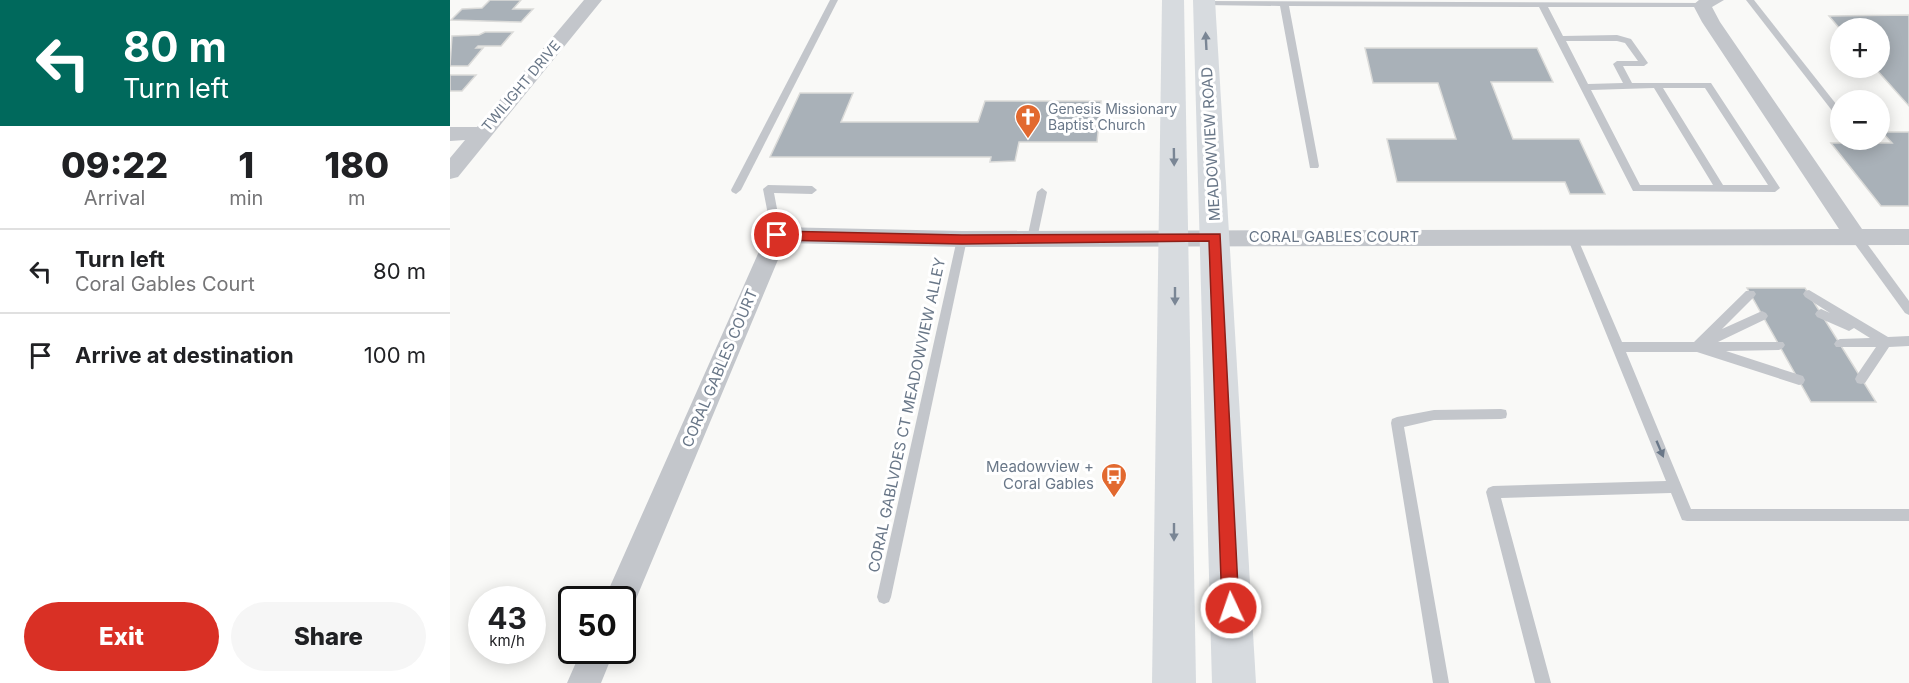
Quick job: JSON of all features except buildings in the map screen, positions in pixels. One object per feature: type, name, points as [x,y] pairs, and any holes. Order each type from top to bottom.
[{"type":"main road","points":[[1173,0],[1174,683]]},
{"type":"main road","name":"MEADOWVIEW ROAD","points":[[1204,1],[1234,683]]},
{"type":"street","name":"TWILIGHT DRIVE","points":[[450,172],[593,0]]},
{"type":"street","points":[[1709,2],[1711,22],[1856,237]]},
{"type":"street","points":[[450,134],[482,133]]},
{"type":"street","name":"CORAL GABLES COURT","points":[[626,586],[777,235],[962,239],[1909,237]]},
{"type":"street","points":[[584,683],[592,664]]},
{"type":"lane","points":[[736,190],[834,0]]},
{"type":"lane","points":[[1750,0],[1830,102]]},
{"type":"lane","points":[[1204,1],[1542,4],[1709,2]]},
{"type":"lane","points":[[1284,3],[1314,166]]},
{"type":"lane","points":[[1542,4],[1637,189],[1775,188],[1708,85],[1586,87]]},
{"type":"lane","points":[[1560,39],[1617,38],[1628,41],[1644,63],[1617,64],[1629,86]]},
{"type":"lane","points":[[1656,85],[1720,188]]},
{"type":"lane","points":[[777,235],[768,189],[812,190]]},
{"type":"lane","points":[[1032,239],[1042,192]]},
{"type":"lane","points":[[1572,237],[1687,515],[1909,515]]},
{"type":"lane","points":[[1856,237],[1909,310]]},
{"type":"lane","name":"CORAL GABLVDES CT MEADOWVIEW ALLEY","points":[[884,597],[962,239]]},
{"type":"lane","points":[[1697,347],[1750,294]]},
{"type":"lane","points":[[1809,294],[1886,342]]},
{"type":"lane","points":[[1821,314],[1886,342]]},
{"type":"lane","points":[[1697,347],[1762,316]]},
{"type":"lane","points":[[1840,344],[1909,341]]},
{"type":"lane","points":[[1861,379],[1886,342]]},
{"type":"lane","points":[[1618,347],[1779,345]]},
{"type":"lane","points":[[1697,347],[1798,380]]},
{"type":"lane","points":[[1441,683],[1397,423],[1434,415],[1502,414]]},
{"type":"lane","points":[[1543,683],[1493,492],[1676,487]]},
{"type":"place","name":"Genesis Missionary Baptist Church","points":[[1028,140]]},
{"type":"place","name":"Meadowview + Coral Gables","points":[[1114,499]]},
{"type":"route","points":[[777,235],[962,239],[1215,237],[1231,608]]}]
